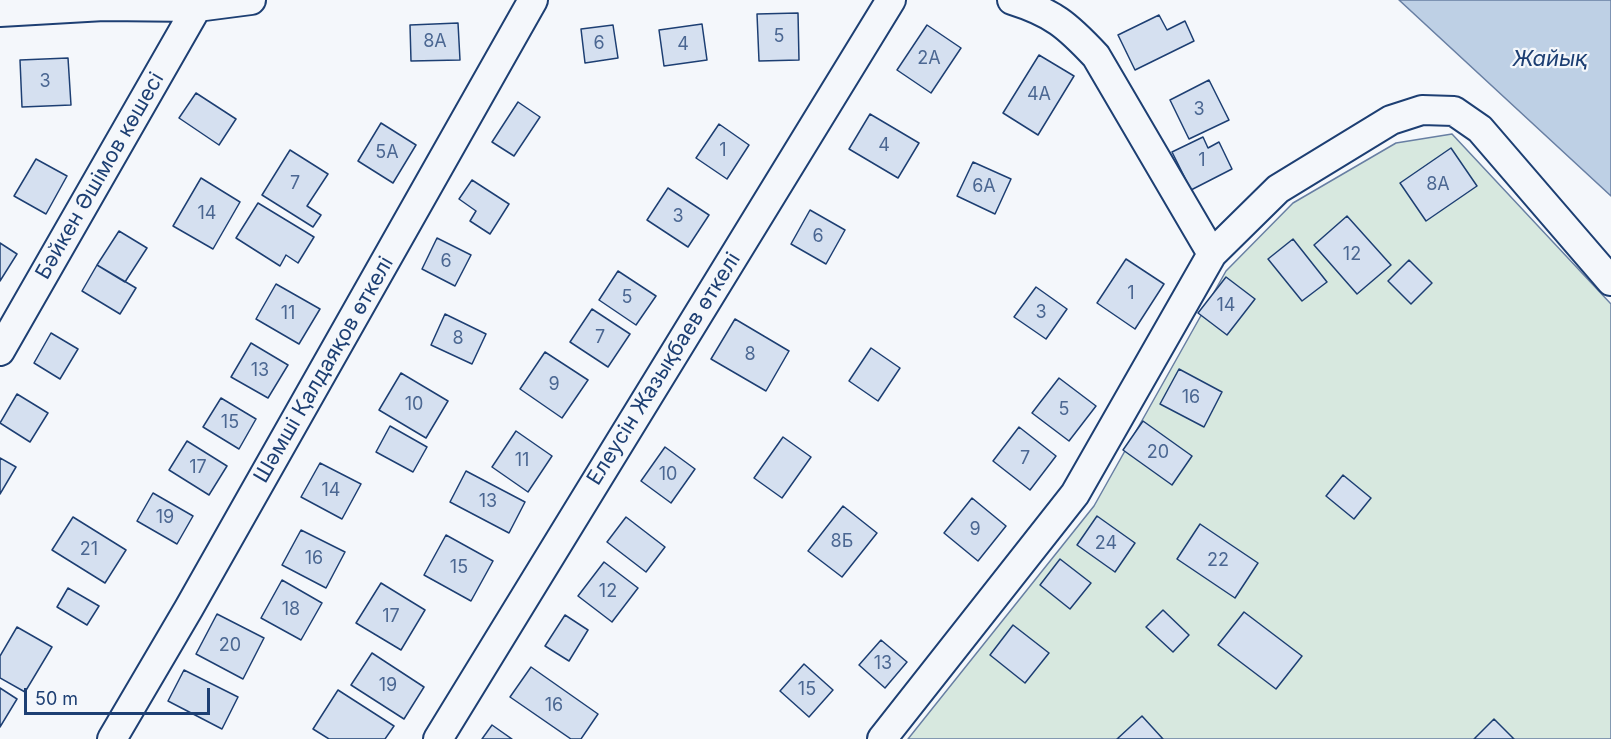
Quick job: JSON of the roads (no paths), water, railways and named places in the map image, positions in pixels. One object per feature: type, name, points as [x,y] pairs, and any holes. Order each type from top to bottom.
[{"type":"street","points":[[0,12],[251,0]]},
{"type":"street","name":"Шәмші Қалдаяқов өткелі","points":[[112,739],[189,608],[533,0]]},
{"type":"street","name":"Елеусін Жазықбаев өткелі","points":[[438,739],[891,0]]},
{"type":"street","points":[[1012,0],[1040,9],[1072,30],[1096,56],[1212,254]]},
{"type":"street","name":"Бәйкен Әшімов көшесі","points":[[0,351],[197,3]]},
{"type":"street","points":[[882,739],[1075,494],[1212,254],[1278,189],[1391,120],[1422,110],[1454,111],[1480,129],[1611,282]]},
{"type":"water","name":"Жайық","points":[[1399,0],[1611,0],[1611,196]]}]
